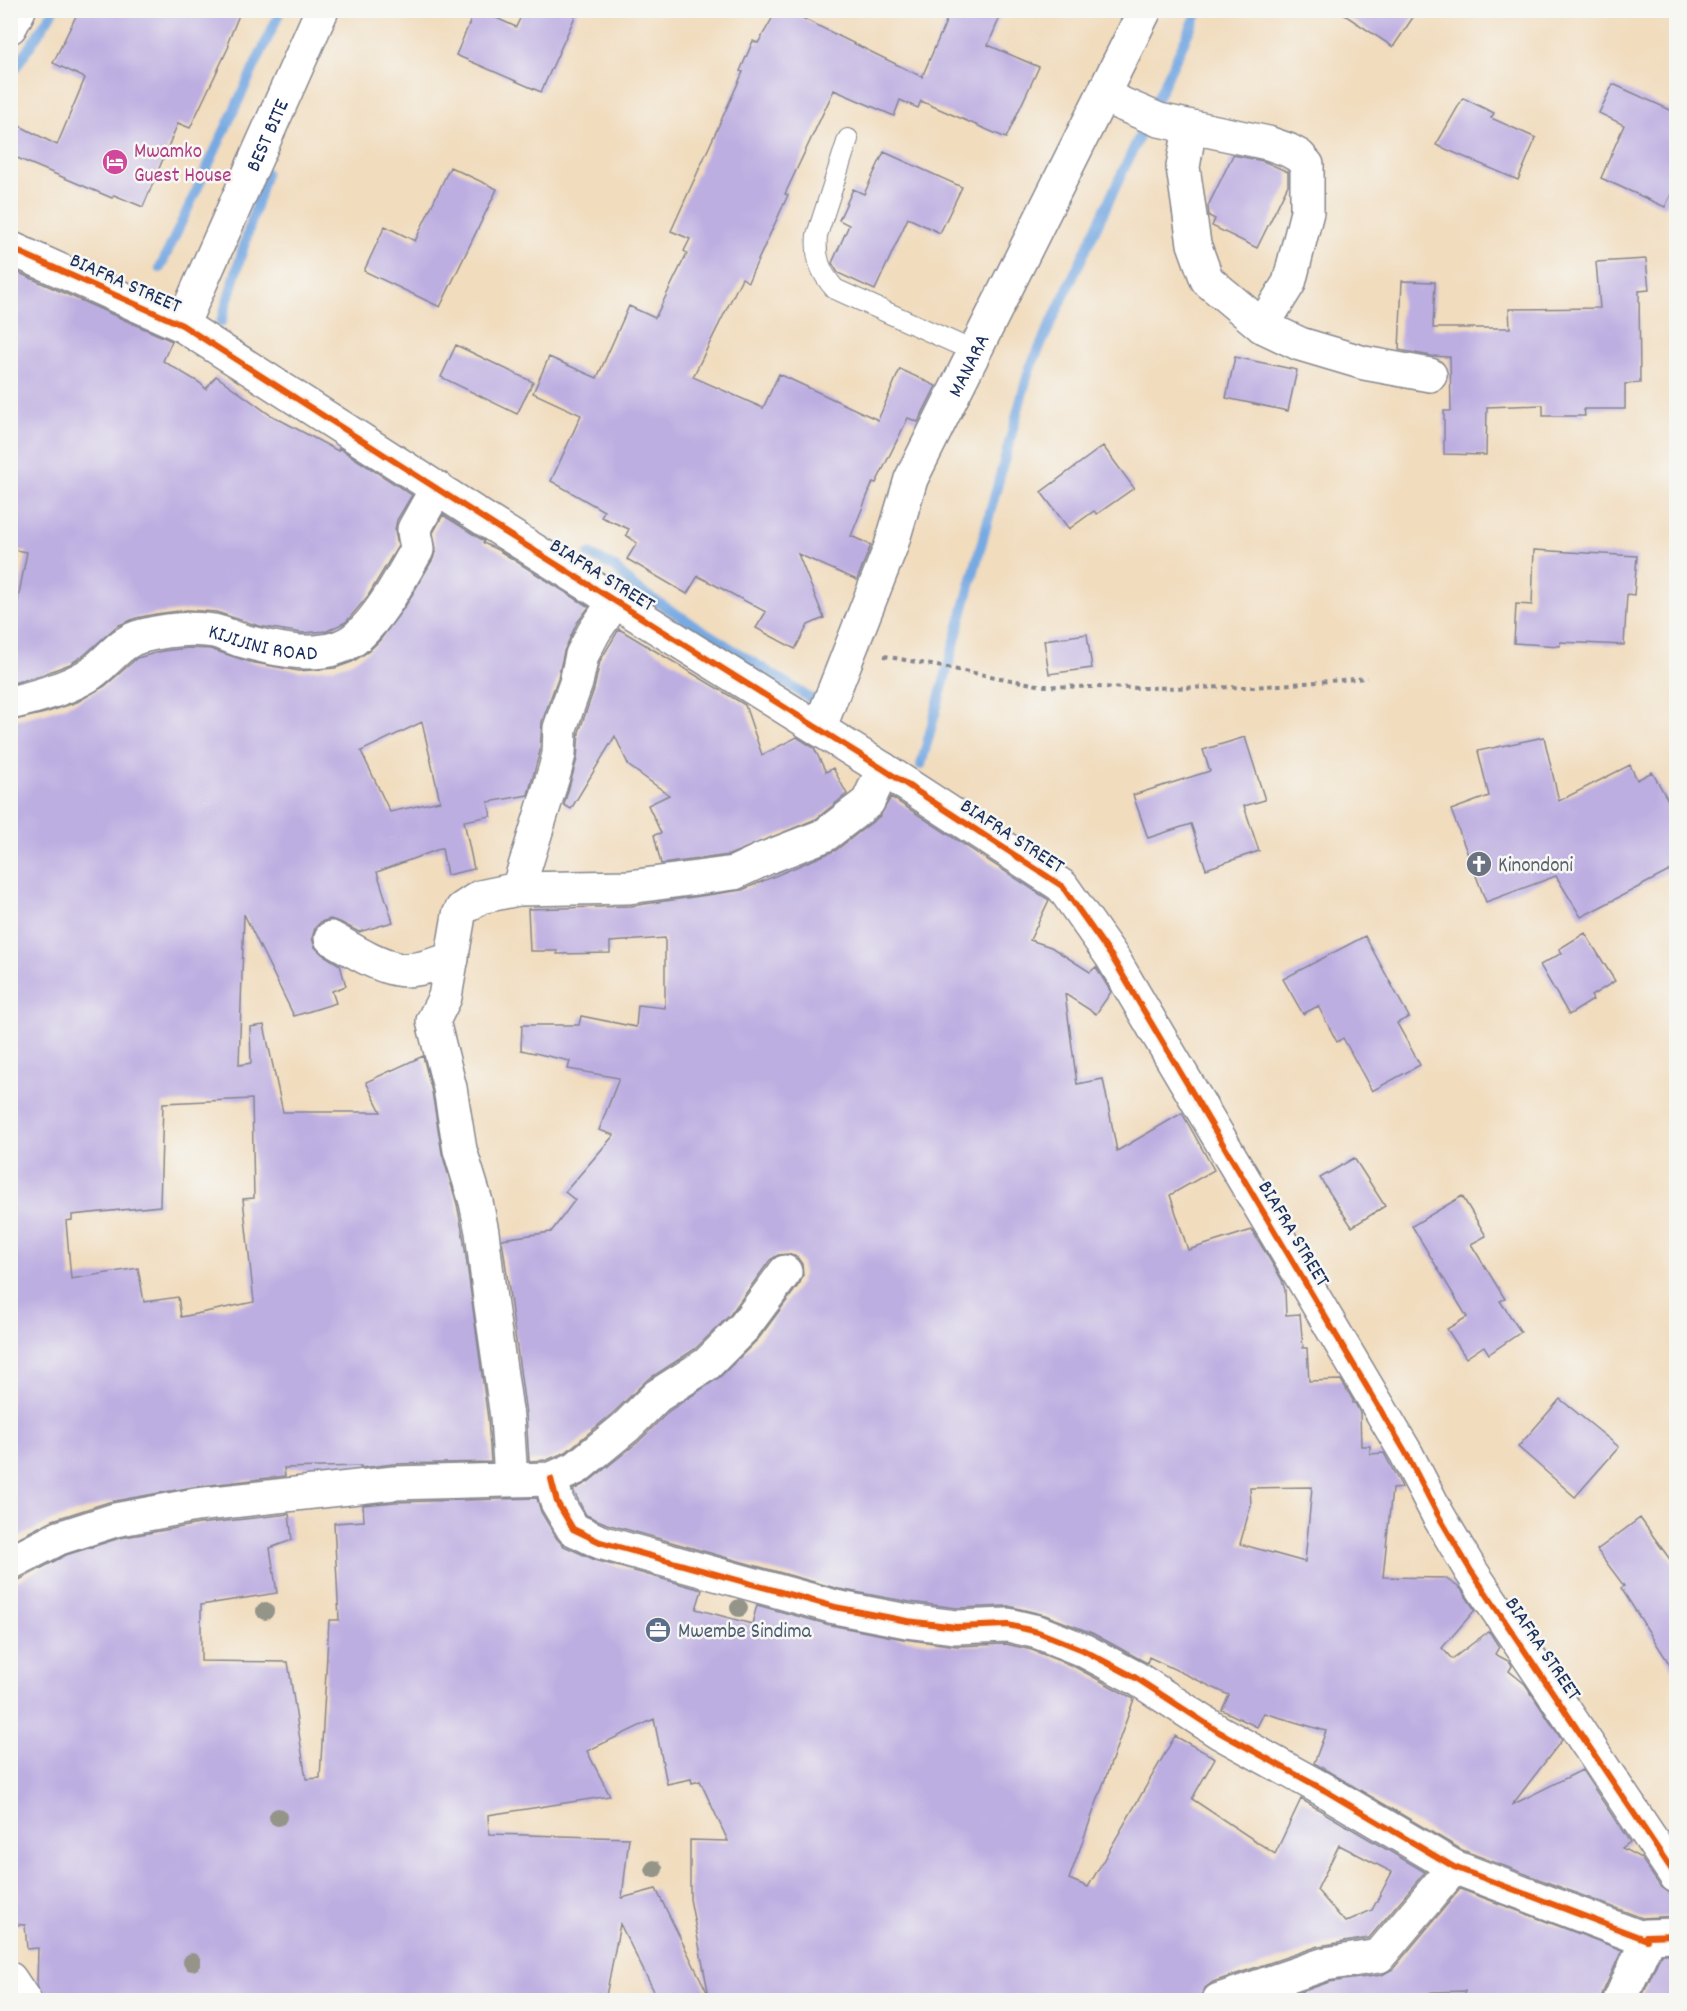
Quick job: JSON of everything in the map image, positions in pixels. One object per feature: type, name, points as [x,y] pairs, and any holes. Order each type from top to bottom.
[{"type":"street","points":[[10,27],[19,10]]},
{"type":"street","name":"BEST BITE","points":[[182,325],[322,10]]},
{"type":"street","name":"MANARA","points":[[819,729],[891,546],[911,479],[1145,10]]},
{"type":"street","points":[[1102,96],[1163,119],[1268,143],[1299,156],[1307,165],[1307,212],[1288,283],[1262,327]]},
{"type":"street","points":[[1163,119],[1183,167],[1194,244],[1207,280],[1262,327],[1300,344],[1364,363],[1430,375]]},
{"type":"street","name":"BIAFRA STREET","points":[[10,248],[182,325],[615,601],[884,769],[1062,886],[1112,957],[1406,1453],[1438,1515],[1472,1571],[1677,1876]]},
{"type":"street","name":"KIJIJINI ROAD","points":[[10,704],[88,675],[121,647],[139,636],[175,630],[217,632],[265,646],[295,651],[321,652],[339,648],[356,638],[372,621],[417,550],[414,529],[437,488]]},
{"type":"street","points":[[518,889],[555,770],[559,754],[560,728],[576,683],[582,655],[615,601]]},
{"type":"street","points":[[511,1479],[507,1417],[482,1232],[476,1202],[460,1150],[450,1088],[433,1021],[445,997],[456,926],[462,909],[480,897],[518,889],[629,887],[734,873],[825,835],[868,802],[884,769]]},
{"type":"street","points":[[331,938],[365,956],[397,969],[416,969],[452,959]]},
{"type":"street","points":[[10,1563],[58,1538],[92,1527],[115,1520],[196,1505],[394,1483],[551,1479],[576,1467],[626,1427],[657,1396],[707,1364],[744,1326],[785,1272]]},
{"type":"street","points":[[551,1479],[556,1502],[573,1528],[600,1542],[836,1607],[956,1628],[1008,1625],[1038,1632],[1083,1650],[1136,1678],[1219,1732],[1324,1790],[1454,1867],[1662,1937],[1620,2001]]},
{"type":"street","points":[[1219,2001],[1325,1964],[1378,1956],[1454,1867]]},
{"type":"street","points":[[10,1979],[24,2001]]},
{"type":"lane","points":[[848,139],[817,235],[815,250],[818,265],[825,278],[835,289],[974,351]]},
{"type":"path","points":[[851,650],[1043,686],[1254,687],[1367,678]]},
{"type":"building","points":[[79,10],[241,10],[228,42],[229,46],[190,128],[178,123],[143,207],[114,195],[112,198],[10,155],[10,121],[57,145],[85,78],[53,63]]},
{"type":"building","points":[[475,10],[516,27],[524,10],[578,10],[541,92],[456,55]]},
{"type":"building","points":[[777,10],[786,10],[922,77],[951,10],[1003,10],[988,45],[1039,67],[1006,138],[921,101],[918,108],[900,100],[894,116],[834,90],[785,194],[788,195],[748,282],[742,278],[693,377],[763,408],[779,374],[878,420],[900,369],[936,386],[918,422],[908,418],[876,483],[873,482],[851,536],[871,545],[857,580],[798,554],[824,618],[808,625],[795,649],[756,628],[766,612],[698,576],[687,594],[627,559],[637,543],[626,535],[629,529],[601,517],[604,511],[551,481],[581,415],[533,393],[549,357],[597,378],[629,306],[655,318],[687,253],[684,251],[690,239],[671,231],[743,72],[740,71],[753,41],[758,43]]},
{"type":"building","points":[[1337,10],[1418,10],[1393,47]]},
{"type":"building","points":[[1613,84],[1677,113],[1677,182],[1665,207],[1601,178],[1624,125],[1599,113]]},
{"type":"building","points":[[1463,98],[1494,113],[1491,118],[1536,138],[1518,180],[1436,145]]},
{"type":"building","points":[[884,152],[962,187],[940,233],[908,218],[875,290],[838,273],[832,263],[849,225],[839,220],[853,189],[864,194]]},
{"type":"building","points":[[1233,155],[1263,161],[1288,172],[1288,185],[1257,248],[1212,226],[1215,219],[1209,216],[1208,206]]},
{"type":"building","points":[[450,167],[497,189],[440,307],[364,271],[385,226],[415,241]]},
{"type":"building","points":[[1646,259],[1649,290],[1639,291],[1640,383],[1625,384],[1625,409],[1584,409],[1585,416],[1543,416],[1543,405],[1487,407],[1486,455],[1444,454],[1444,411],[1451,411],[1450,357],[1399,350],[1402,281],[1435,282],[1433,328],[1510,328],[1509,309],[1600,308],[1596,262]]},
{"type":"building","points":[[10,269],[172,341],[163,361],[206,389],[216,376],[269,414],[338,451],[339,448],[412,495],[397,520],[395,530],[398,546],[368,596],[346,622],[327,631],[302,633],[259,626],[216,612],[187,610],[156,614],[136,618],[117,626],[83,656],[70,664],[10,684],[10,641],[27,552],[10,549]]},
{"type":"building","points":[[456,345],[533,382],[517,414],[441,377]]},
{"type":"building","points":[[1235,357],[1297,370],[1288,411],[1226,398]]},
{"type":"building","points":[[1103,446],[1134,488],[1097,514],[1094,511],[1069,529],[1041,492]]},
{"type":"building","points":[[443,515],[484,541],[483,543],[589,607],[577,623],[564,651],[558,678],[542,722],[540,751],[528,795],[488,802],[491,816],[464,821],[474,869],[447,875],[442,848],[377,872],[393,922],[359,932],[330,919],[321,922],[315,928],[312,938],[315,947],[340,965],[346,986],[332,991],[336,1003],[294,1016],[244,914],[239,1065],[251,1063],[250,1027],[264,1025],[283,1112],[381,1112],[366,1082],[423,1056],[432,1092],[442,1153],[457,1204],[463,1235],[488,1419],[491,1462],[393,1464],[361,1468],[361,1466],[284,1468],[285,1476],[193,1487],[109,1502],[53,1520],[10,1542],[10,721],[45,713],[77,702],[105,686],[137,658],[163,651],[188,648],[210,649],[250,662],[299,671],[335,668],[352,662],[369,651],[380,640],[406,605],[433,559],[436,549],[433,533]],"holes":[[[422,722],[440,801],[390,812],[361,751]],[[252,1099],[254,1198],[243,1199],[254,1302],[181,1317],[178,1297],[144,1302],[138,1268],[71,1279],[66,1221],[72,1220],[72,1215],[160,1206],[163,1103]]]},
{"type":"building","points":[[1534,550],[1637,556],[1634,595],[1627,594],[1624,645],[1560,642],[1560,646],[1514,643],[1516,604],[1532,605]]},
{"type":"building","points":[[619,629],[745,705],[762,755],[797,737],[814,748],[826,772],[833,768],[847,794],[816,819],[729,855],[661,864],[654,835],[661,833],[648,805],[669,795],[629,766],[615,736],[571,809],[564,805],[577,759],[579,732],[594,689],[600,661]]},
{"type":"building","points":[[1087,634],[1092,668],[1049,674],[1044,640]]},
{"type":"building","points":[[1245,737],[1265,800],[1244,806],[1259,851],[1206,869],[1191,824],[1148,838],[1133,795],[1210,771],[1203,750]]},
{"type":"building","points":[[1544,737],[1559,801],[1630,765],[1637,780],[1652,772],[1668,800],[1677,795],[1677,867],[1581,917],[1556,876],[1486,902],[1451,810],[1489,796],[1478,751]]},
{"type":"building","points":[[891,797],[1049,900],[1030,940],[1051,947],[1090,972],[1096,967],[1111,992],[1096,1014],[1065,994],[1077,1084],[1103,1079],[1117,1151],[1182,1113],[1214,1170],[1170,1195],[1188,1250],[1252,1230],[1282,1280],[1285,1290],[1286,1315],[1300,1314],[1303,1348],[1307,1348],[1309,1381],[1341,1380],[1360,1413],[1361,1446],[1370,1446],[1370,1454],[1384,1453],[1401,1485],[1402,1488],[1392,1489],[1383,1577],[1445,1578],[1461,1589],[1475,1610],[1442,1648],[1452,1659],[1489,1631],[1499,1647],[1495,1654],[1510,1662],[1512,1666],[1509,1671],[1525,1684],[1562,1740],[1512,1805],[1582,1770],[1630,1842],[1622,1848],[1641,1858],[1660,1886],[1677,1898],[1677,1916],[1642,1918],[1462,1850],[1314,1763],[1326,1731],[1264,1713],[1257,1727],[1222,1710],[1229,1695],[1149,1657],[1147,1663],[1092,1633],[1045,1615],[1008,1606],[957,1608],[839,1589],[607,1524],[586,1515],[573,1490],[588,1482],[638,1442],[669,1411],[720,1377],[759,1338],[800,1283],[803,1275],[802,1264],[797,1257],[788,1254],[778,1255],[770,1260],[730,1315],[695,1349],[647,1380],[613,1413],[566,1452],[547,1460],[529,1461],[526,1414],[502,1239],[551,1232],[575,1200],[565,1192],[614,1135],[599,1130],[619,1078],[568,1069],[570,1061],[521,1050],[522,1025],[579,1025],[581,1016],[636,1027],[638,1005],[665,1008],[665,938],[610,942],[610,953],[557,954],[557,951],[530,951],[528,909],[631,906],[742,890],[836,850],[880,816]],"holes":[[[1312,1487],[1305,1562],[1240,1544],[1251,1505],[1250,1488]]]},
{"type":"building","points":[[1585,933],[1615,981],[1591,996],[1593,1000],[1569,1015],[1540,965],[1562,953],[1559,949]]},
{"type":"building","points":[[1365,936],[1409,1017],[1397,1023],[1420,1065],[1372,1091],[1343,1038],[1337,1042],[1318,1006],[1303,1014],[1283,979]]},
{"type":"building","points":[[1354,1158],[1385,1206],[1352,1227],[1320,1178]]},
{"type":"building","points":[[1462,1196],[1486,1236],[1471,1244],[1505,1299],[1500,1301],[1521,1332],[1489,1354],[1484,1346],[1466,1358],[1447,1329],[1467,1317],[1412,1226]]},
{"type":"building","points":[[1560,1399],[1619,1447],[1575,1497],[1518,1447]]},
{"type":"building","points":[[537,1498],[541,1512],[557,1539],[564,1546],[595,1560],[702,1590],[696,1609],[752,1624],[757,1605],[830,1625],[903,1639],[957,1646],[1006,1644],[1032,1650],[1075,1667],[1134,1699],[1069,1879],[1088,1887],[1175,1736],[1215,1758],[1192,1799],[1275,1854],[1301,1799],[1425,1872],[1369,1938],[1319,1946],[1213,1982],[1205,1988],[1201,2001],[659,2001],[620,1924],[605,2001],[42,2001],[37,1986],[38,1948],[27,1949],[25,1925],[10,1924],[10,1581],[19,1580],[66,1555],[120,1538],[199,1524],[289,1514],[292,1540],[270,1548],[277,1593],[201,1605],[201,1661],[288,1662],[306,1779],[320,1778],[329,1620],[339,1620],[334,1523],[364,1521],[363,1505]],"holes":[[[654,1719],[667,1784],[691,1779],[692,1783],[700,1781],[728,1841],[690,1840],[690,1899],[709,1996],[656,1889],[622,1898],[629,1838],[489,1834],[488,1815],[610,1796],[587,1751]],[[1339,1845],[1392,1872],[1372,1910],[1345,1922],[1317,1890]]]},
{"type":"building","points":[[1640,1518],[1677,1569],[1677,1676],[1621,1588],[1624,1586],[1597,1550]]},
{"type":"building","points":[[1460,1889],[1622,1950],[1601,2001],[1465,2001],[1465,1991],[1432,1992],[1405,2001],[1276,2001],[1329,1982],[1382,1975],[1393,1969]]},
{"type":"building","points":[[1661,1954],[1677,1954],[1677,2001],[1640,2001]]},
{"type":"waterway","points":[[10,76],[54,10]]},
{"type":"waterway","points":[[160,268],[281,10]]},
{"type":"waterway","points":[[921,765],[1029,370],[1199,10]]},
{"type":"waterway","points":[[221,322],[266,173]]},
{"type":"waterway","points":[[589,554],[614,567],[637,589],[816,702]]},
{"type":"cycle path","points":[[10,248],[182,325],[503,531],[883,769],[1062,886],[1112,957],[1406,1453],[1438,1515],[1471,1571],[1676,1876]]},
{"type":"cycle path","points":[[551,1479],[557,1502],[573,1529],[600,1542],[835,1607],[907,1621],[956,1627],[1008,1625],[1038,1632],[1083,1650],[1136,1678],[1219,1732],[1324,1790],[1454,1867],[1647,1940],[1646,1936],[1676,1935]]},
{"type":"place","name":"Mwamko Guest House","points":[[115,162]]},
{"type":"place","name":"Kinondoni","points":[[1479,864]]},
{"type":"place","name":"Mwembe Sindima","points":[[658,1630]]}]
